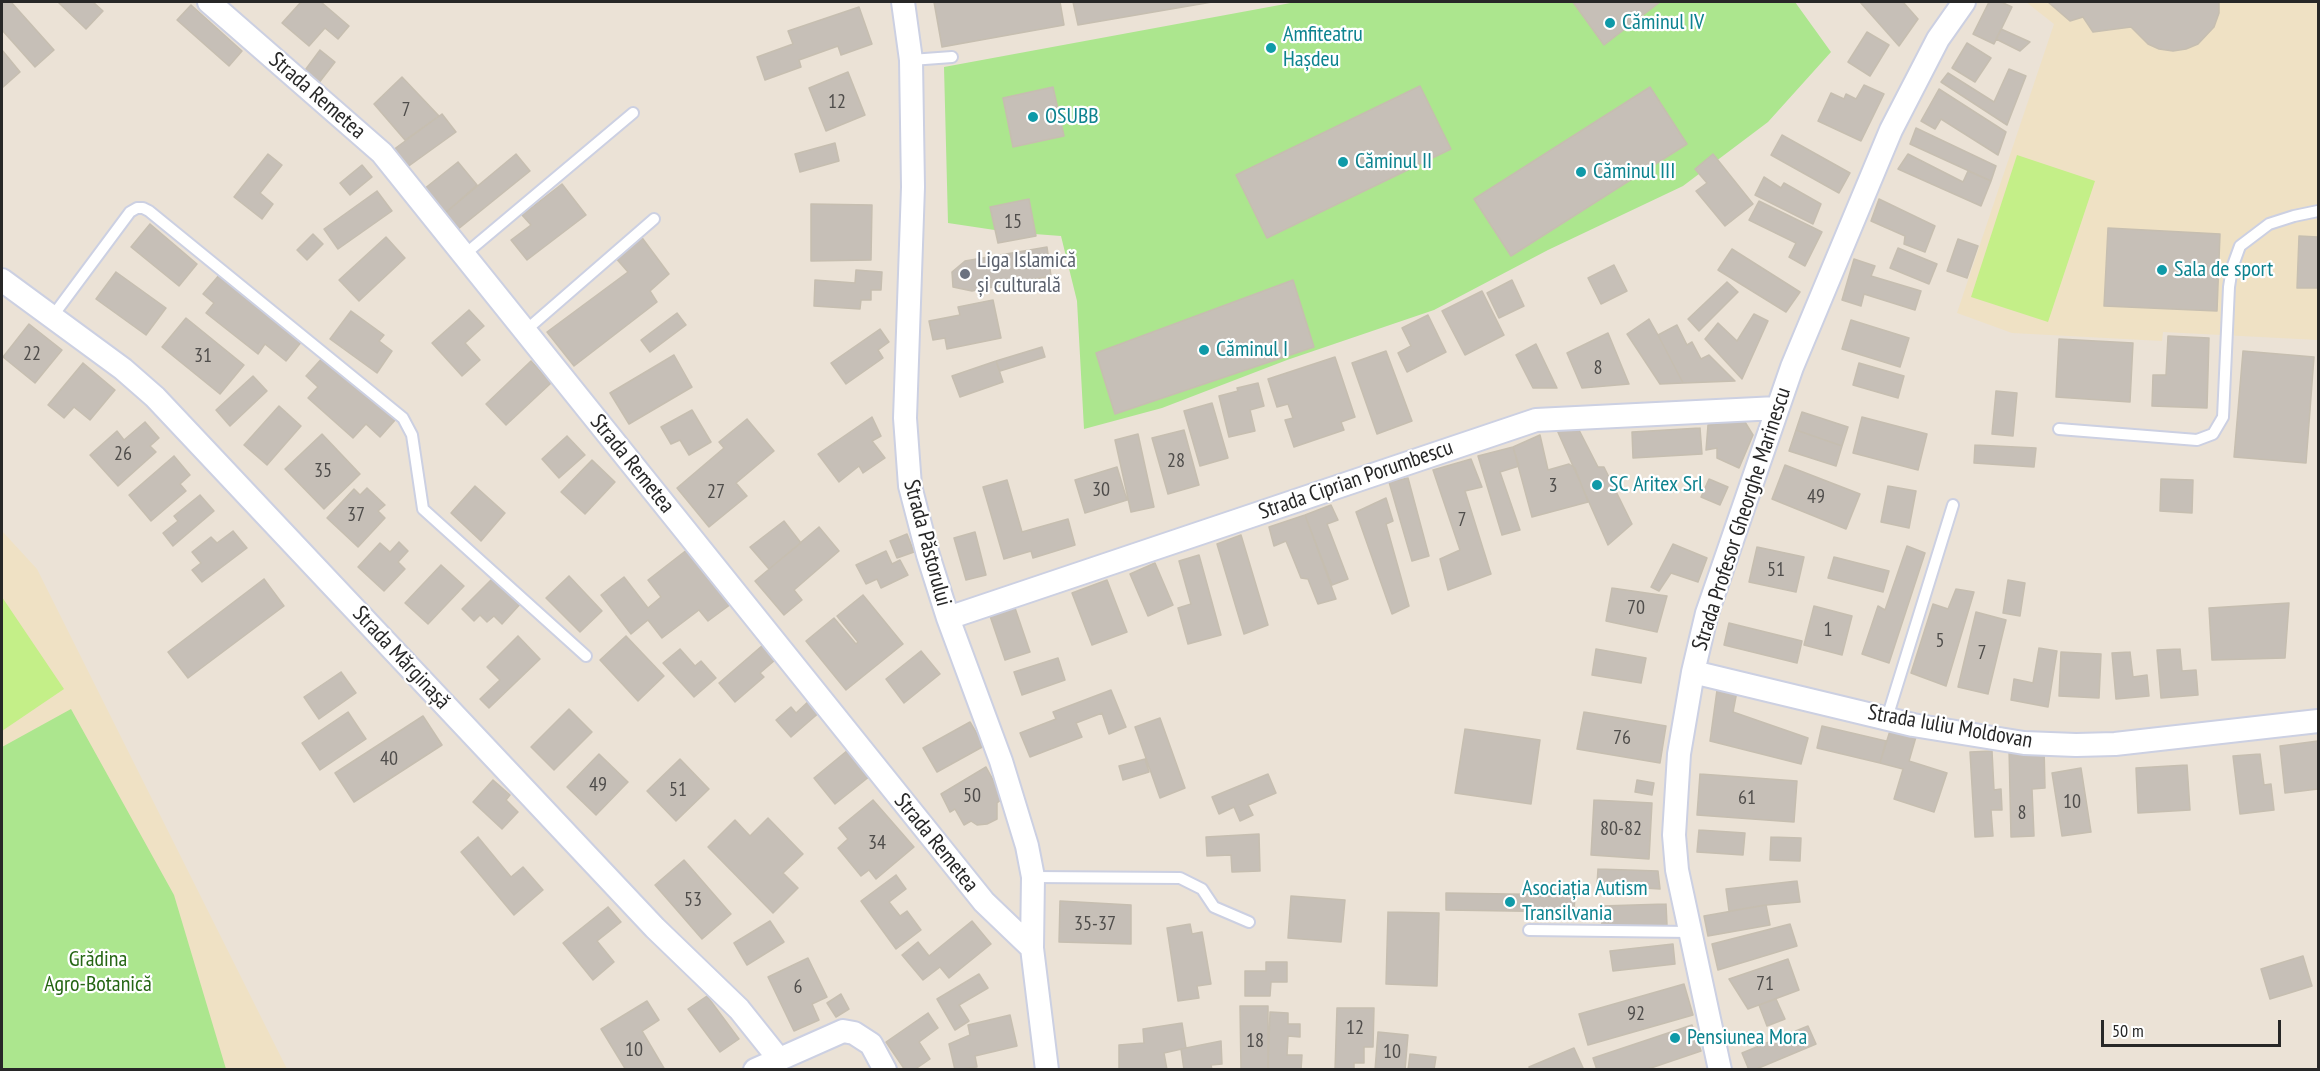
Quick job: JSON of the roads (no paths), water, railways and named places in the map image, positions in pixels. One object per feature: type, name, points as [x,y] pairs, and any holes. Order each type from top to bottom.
[{"type":"street","name":"Strada Remetea","points":[[210,2],[382,153],[984,902],[1032,948]]},
{"type":"street","name":"Strada Păstorului","points":[[903,2],[911,60],[913,187],[905,418],[906,459],[915,511],[948,618],[1001,761],[1027,846],[1033,877],[1032,948],[1047,1070]]},
{"type":"street","name":"Strada Profesor Gheorghe Marinescu","points":[[1720,1070],[1677,870],[1674,835],[1679,754],[1693,672],[1707,613],[1796,356],[1891,130],[1938,39],[1964,2]]},
{"type":"street","name":"Strada Mărginașă","points":[[2,280],[123,369],[155,396],[656,928],[739,1010],[779,1059]]},
{"type":"street","name":"Strada Ciprian Porumbescu","points":[[948,618],[1536,420],[1777,408]]},
{"type":"street","name":"Strada Iuliu Moldovan","points":[[1693,672],[1887,718],[1968,735],[2024,743],[2115,744],[2319,721]]},
{"type":"street","points":[[755,1070],[843,1031],[854,1033],[871,1044],[885,1070]]},
{"type":"lane","points":[[911,60],[952,57]]},
{"type":"lane","points":[[464,255],[633,113]]},
{"type":"lane","points":[[52,317],[130,212],[143,208],[149,211],[403,418],[412,435],[423,509],[586,656]]},
{"type":"lane","points":[[2059,429],[2196,440],[2213,434],[2223,417],[2229,287],[2232,268],[2240,246],[2270,225],[2294,216],[2319,211]]},
{"type":"lane","points":[[525,331],[654,219]]},
{"type":"lane","points":[[1887,718],[1953,505]]},
{"type":"lane","points":[[1033,877],[1180,878],[1202,889],[1214,907],[1249,922]]},
{"type":"lane","points":[[1529,930],[1690,932]]},
{"type":"place","name":"Căminul IV","points":[[1610,23]]},
{"type":"place","name":"Amfiteatru Hașdeu","points":[[1271,48]]},
{"type":"place","name":"OSUBB","points":[[1033,117]]},
{"type":"place","name":"Căminul II","points":[[1343,162]]},
{"type":"place","name":"Căminul III","points":[[1581,172]]},
{"type":"place","name":"Sala de sport","points":[[2162,270]]},
{"type":"place","name":"Liga Islamică și culturală","points":[[965,274]]},
{"type":"place","name":"Căminul I","points":[[1204,350]]},
{"type":"place","name":"SC Aritex Srl","points":[[1597,485]]},
{"type":"place","name":"Asociația Autism Transilvania","points":[[1510,902]]},
{"type":"place","name":"Pensiunea Mora","points":[[1675,1038]]},
{"type":"park label","name":"Grădina Agro-Botanică","points":[[98,972]]}]
